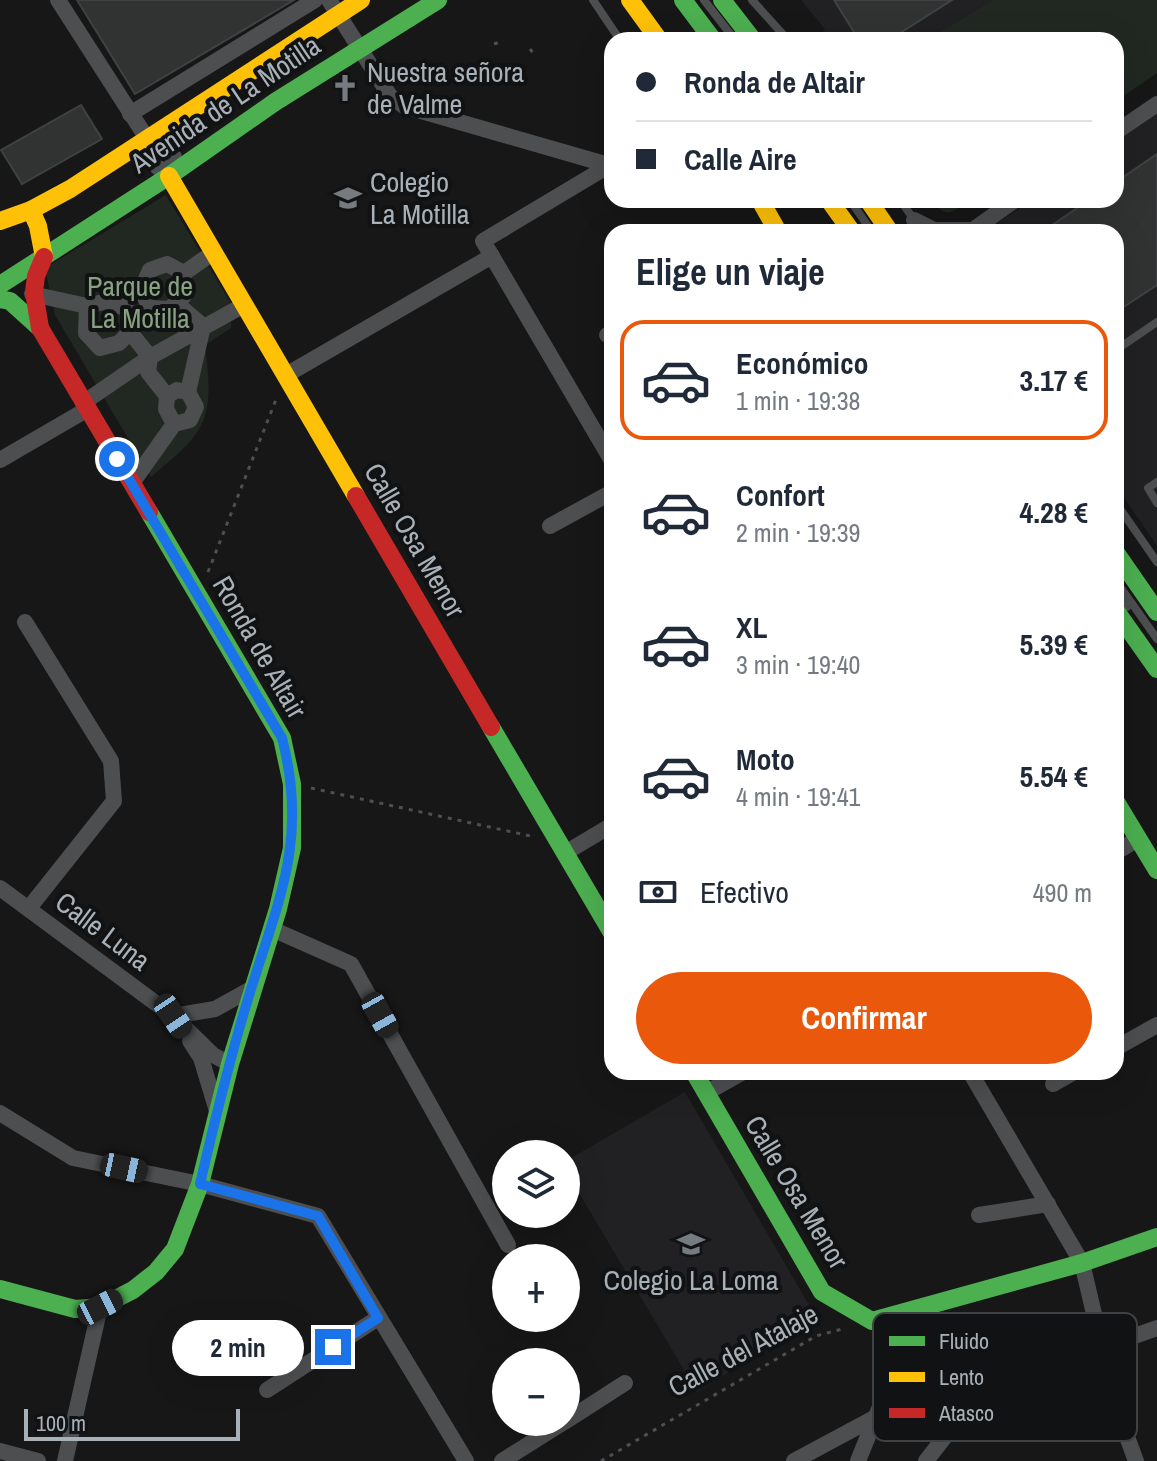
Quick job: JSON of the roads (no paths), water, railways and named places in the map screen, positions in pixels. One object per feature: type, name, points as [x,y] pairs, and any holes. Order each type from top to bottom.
[{"type":"street","points":[[58,0],[146,137],[165,141],[174,157],[169,176]]},
{"type":"street","points":[[130,114],[315,0]]},
{"type":"street","name":"Avenida de La Motilla","points":[[1,219],[31,210],[70,189],[334,7],[361,0]]},
{"type":"street","name":"Avenida de La Motilla","points":[[0,285],[169,176],[275,102],[438,0]]},
{"type":"street","points":[[630,0],[653,32]]},
{"type":"street","points":[[683,0],[707,32]]},
{"type":"street","points":[[722,0],[747,32]]},
{"type":"street","points":[[334,7],[390,96],[404,106],[604,164]]},
{"type":"street","points":[[1124,127],[1157,104]]},
{"type":"street","points":[[604,170],[483,241],[604,447]]},
{"type":"street","name":"Calle Osa Menor","points":[[169,176],[604,919]]},
{"type":"street","points":[[981,224],[1004,208]]},
{"type":"street","points":[[31,210],[38,226],[44,257],[35,275],[32,294],[87,306],[107,301],[130,310]]},
{"type":"street","points":[[184,273],[214,252]]},
{"type":"street","points":[[286,375],[492,256]]},
{"type":"street","points":[[167,264],[184,273],[184,296],[169,309],[151,308],[141,291],[150,270],[167,264]]},
{"type":"street","name":"Ronda de Altair","points":[[32,294],[40,328],[282,738],[292,784],[292,848],[272,929],[251,989],[217,1111],[200,1184],[175,1249],[156,1272],[133,1290],[100,1307]]},
{"type":"street","name":"Ronda de Altair","points":[[0,299],[10,301],[40,328]]},
{"type":"street","points":[[130,310],[146,301]]},
{"type":"street","points":[[176,303],[203,326]]},
{"type":"street","points":[[0,460],[85,407],[150,357],[244,305]]},
{"type":"street","points":[[87,306],[86,333],[100,348],[119,343],[130,332]]},
{"type":"street","points":[[130,310],[130,332],[150,357],[148,372],[167,396],[166,409],[174,424]]},
{"type":"street","points":[[132,483],[174,424],[190,420],[196,407],[188,392],[203,326]]},
{"type":"street","points":[[167,396],[177,390],[188,392]]},
{"type":"street","points":[[550,526],[604,496]]},
{"type":"street","points":[[1124,565],[1157,612]]},
{"type":"street","points":[[25,622],[111,761],[114,801],[29,908]]},
{"type":"street","points":[[1124,622],[1157,669]]},
{"type":"street","points":[[1124,815],[1157,870]]},
{"type":"street","points":[[562,848],[604,829]]},
{"type":"street","points":[[1124,847],[1138,839]]},
{"type":"street","name":"Calle Luna","points":[[0,888],[173,1016],[213,1055],[230,1064]]},
{"type":"street","points":[[272,929],[351,964],[507,1244]]},
{"type":"street","points":[[173,1016],[215,1009],[251,989]]},
{"type":"street","name":"Calle Luna","points":[[173,1016],[201,1058],[217,1111]]},
{"type":"street","points":[[1124,1044],[1157,1025]]},
{"type":"street","name":"Calle Osa Menor","points":[[699,1080],[822,1292],[873,1321]]},
{"type":"street","points":[[706,1093],[729,1080]]},
{"type":"street","points":[[975,1080],[1082,1263],[1094,1313]]},
{"type":"street","points":[[1053,1084],[1060,1080]]},
{"type":"street","points":[[0,1113],[73,1158],[200,1184],[318,1216],[466,1461]]},
{"type":"street","points":[[979,1215],[1048,1204]]},
{"type":"street","points":[[918,1313],[920,1308],[1082,1263],[1157,1237]]},
{"type":"street","points":[[0,1289],[75,1309],[100,1307],[65,1461]]},
{"type":"street","name":"Calle Osa Menor","points":[[902,1313],[920,1308]]},
{"type":"street","points":[[267,1390],[378,1318]]},
{"type":"street","points":[[1137,1335],[1157,1328]]},
{"type":"street","points":[[580,1412],[625,1383]]},
{"type":"street","points":[[794,1461],[873,1419]]},
{"type":"street","points":[[858,1461],[873,1424]]},
{"type":"street","points":[[502,1461],[541,1436]]},
{"type":"street","points":[[926,1461],[942,1441]]},
{"type":"street","points":[[1129,1441],[1136,1461]]},
{"type":"street","points":[[0,1451],[38,1461]]},
{"type":"lane","points":[[593,0],[615,32]]},
{"type":"lane","points":[[701,0],[722,32]]},
{"type":"lane","points":[[701,0],[728,32]]},
{"type":"lane","points":[[752,0],[781,32]]},
{"type":"lane","points":[[1124,345],[1157,322]]},
{"type":"lane","points":[[1157,482],[1148,488],[1157,503]]},
{"type":"lane","points":[[1124,515],[1157,562]]},
{"type":"lane","points":[[1124,592],[1157,639]]},
{"type":"lane","points":[[1124,603],[1157,650]]},
{"type":"place","name":"Nuestra señora de Valme","points":[[345,88]]},
{"type":"place","name":"Colegio La Motilla","points":[[348,198]]},
{"type":"place","name":"Colegio La Loma","points":[[691,1244]]},
{"type":"park label","name":"Parque de La Motilla","points":[[140,302]]}]
